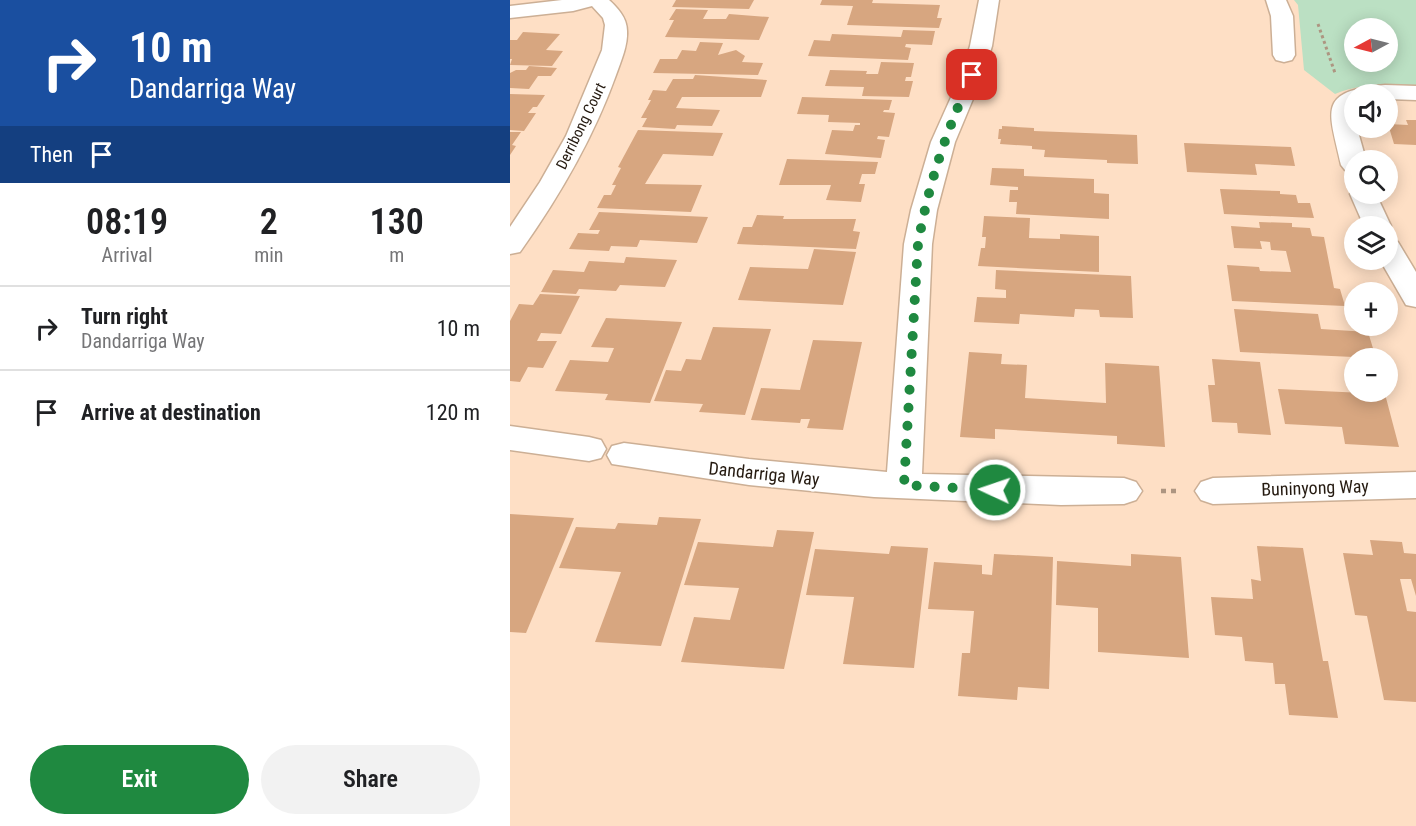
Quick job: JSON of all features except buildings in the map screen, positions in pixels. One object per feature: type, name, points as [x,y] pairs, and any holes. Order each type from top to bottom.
[{"type":"street","points":[[510,12],[564,6],[592,0]]},
{"type":"street","name":"Derribong Court","points":[[510,246],[545,196],[572,150],[604,77],[617,29],[611,14],[597,0]]},
{"type":"street","points":[[904,485],[918,244],[924,210],[942,142],[972,75],[981,46],[988,0]]},
{"type":"street","points":[[1276,0],[1281,16],[1284,55]]},
{"type":"street","points":[[1398,92],[1416,93]]},
{"type":"street","points":[[1344,105],[1342,114],[1344,122]]},
{"type":"street","points":[[1398,266],[1416,298]]},
{"type":"street","points":[[510,438],[589,449]]},
{"type":"street","name":"Dandarriga Way","points":[[624,455],[776,476],[1059,492],[1124,491]]},
{"type":"street","name":"Buninyong Way","points":[[1214,491],[1416,486]]},
{"type":"path","points":[[1318,21],[1328,58],[1344,91]]},
{"type":"path","points":[[1124,491],[1214,491]]},
{"type":"green space","points":[[1294,0],[1416,0],[1416,86],[1344,84],[1344,90],[1335,94],[1304,70],[1298,5]]},
{"type":"route","points":[[972,75],[942,142],[924,210],[918,244],[904,485],[995,490]]}]
